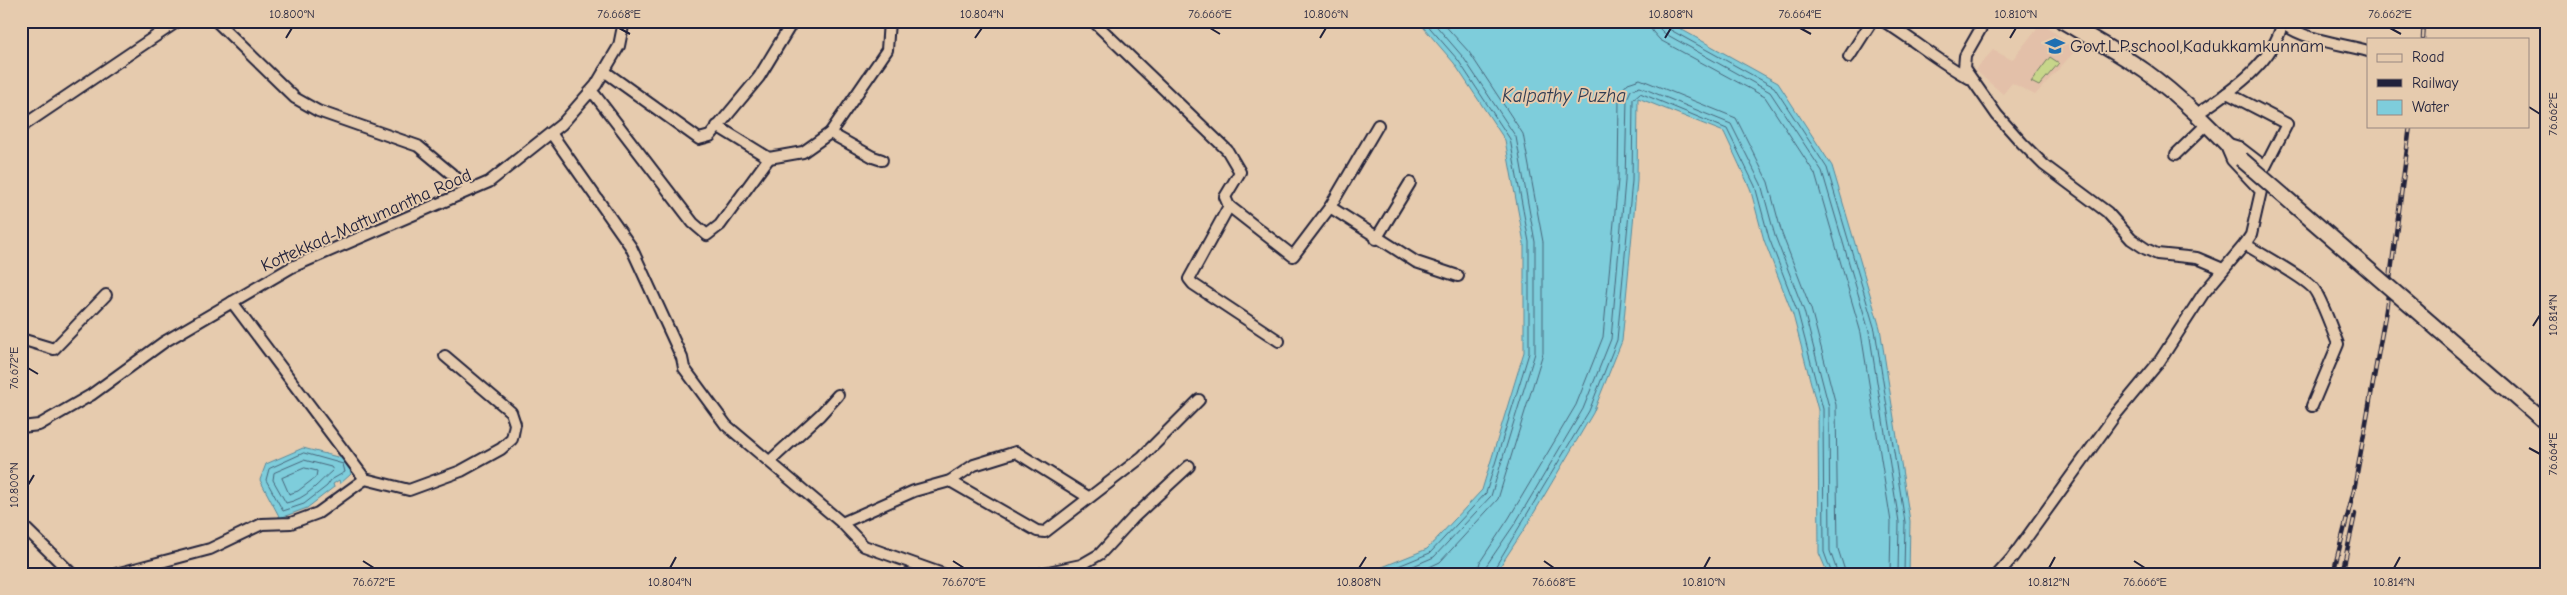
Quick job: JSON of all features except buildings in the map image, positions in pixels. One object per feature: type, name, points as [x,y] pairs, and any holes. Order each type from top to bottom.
[{"type":"main road","points":[[2062,21],[2112,49],[2146,71],[2202,119],[2241,160],[2546,423]]},
{"type":"street","points":[[21,127],[178,21]]},
{"type":"street","points":[[216,21],[295,98],[318,111],[418,146],[471,190]]},
{"type":"street","name":"Kottekkad-Mattumantha Road","points":[[21,427],[39,425],[91,395],[164,342],[292,267],[489,182],[562,124],[589,92],[619,46],[624,21]]},
{"type":"street","points":[[604,71],[699,139],[710,136],[759,77],[793,21]]},
{"type":"street","points":[[717,126],[770,158],[803,152],[830,133],[887,50],[890,21]]},
{"type":"street","points":[[1092,21],[1226,150],[1240,172],[1225,197],[1229,206],[1292,256],[1330,207],[1378,125]]},
{"type":"street","points":[[1849,56],[1872,21]]},
{"type":"street","points":[[1883,21],[1950,68],[1973,80]]},
{"type":"street","points":[[1985,21],[1965,56],[1964,68],[1997,115],[2022,143],[2044,165],[2106,212],[2131,239],[2157,254],[2197,258],[2223,269]]},
{"type":"street","points":[[2176,154],[2202,119],[2227,93],[2271,53],[2283,22],[2295,32],[2308,37],[2367,51]]},
{"type":"street","points":[[589,92],[595,95],[693,223],[707,235],[720,225],[770,158]]},
{"type":"street","points":[[2225,143],[2239,147],[2265,167],[2287,124],[2227,93]]},
{"type":"street","points":[[551,133],[631,247],[682,358],[684,368],[726,425],[842,523],[864,546],[944,574]]},
{"type":"street","points":[[830,133],[882,160]]},
{"type":"street","points":[[1998,574],[2012,558],[2116,414],[2147,379],[2203,294],[2251,235],[2261,191],[2232,160],[2225,143]]},
{"type":"street","points":[[1376,239],[1410,183]]},
{"type":"street","points":[[1229,206],[1189,279],[1193,284],[1279,341]]},
{"type":"street","points":[[1330,207],[1376,239],[1416,262],[1458,276]]},
{"type":"street","points":[[2245,244],[2312,287],[2321,300],[2322,308],[2338,344],[2312,406]]},
{"type":"street","points":[[21,338],[54,349],[106,295]]},
{"type":"street","points":[[232,302],[365,479],[409,490],[461,471],[501,449],[512,438],[515,424],[512,412],[445,356]]},
{"type":"street","points":[[770,461],[820,415],[838,395]]},
{"type":"street","points":[[950,481],[1037,532],[1045,532],[1142,457],[1199,400]]},
{"type":"street","points":[[842,523],[914,491],[950,481],[974,465],[1016,452],[1088,497]]},
{"type":"street","points":[[1038,574],[1081,565],[1100,554],[1134,517],[1189,466]]},
{"type":"street","points":[[116,574],[210,549],[262,524],[291,523],[318,513],[365,479]]},
{"type":"street","points":[[21,524],[72,574]]},
{"type":"shaded area","points":[[2042,22],[2076,50],[2035,95],[2012,83],[2003,94],[1975,70],[1993,50],[2012,60]]},
{"type":"green space","points":[[2050,57],[2059,63],[2039,86],[2031,82]]},
{"type":"water","name":"Kalpathy Puzha","points":[[1418,21],[1666,21],[1778,83],[1832,166],[1880,328],[1910,521],[1909,574],[1828,574],[1819,553],[1818,410],[1793,315],[1764,240],[1750,188],[1724,132],[1638,98],[1637,181],[1622,341],[1593,413],[1525,528],[1495,574],[1365,574],[1427,549],[1482,490],[1524,352],[1524,243],[1505,140],[1454,63]]},
{"type":"water","points":[[303,448],[349,460],[351,474],[340,484],[339,480],[333,484],[334,487],[307,508],[280,518],[260,480],[266,464]]},
{"type":"railway","points":[[2423,38],[2424,21]]},
{"type":"railway","points":[[2333,574],[2354,490],[2386,310],[2410,128]]},
{"type":"railway","points":[[2342,574],[2355,514]]},
{"type":"place","name":"Govt.L.P.school,Kadukkamkunnam","points":[[2055,46]]}]
